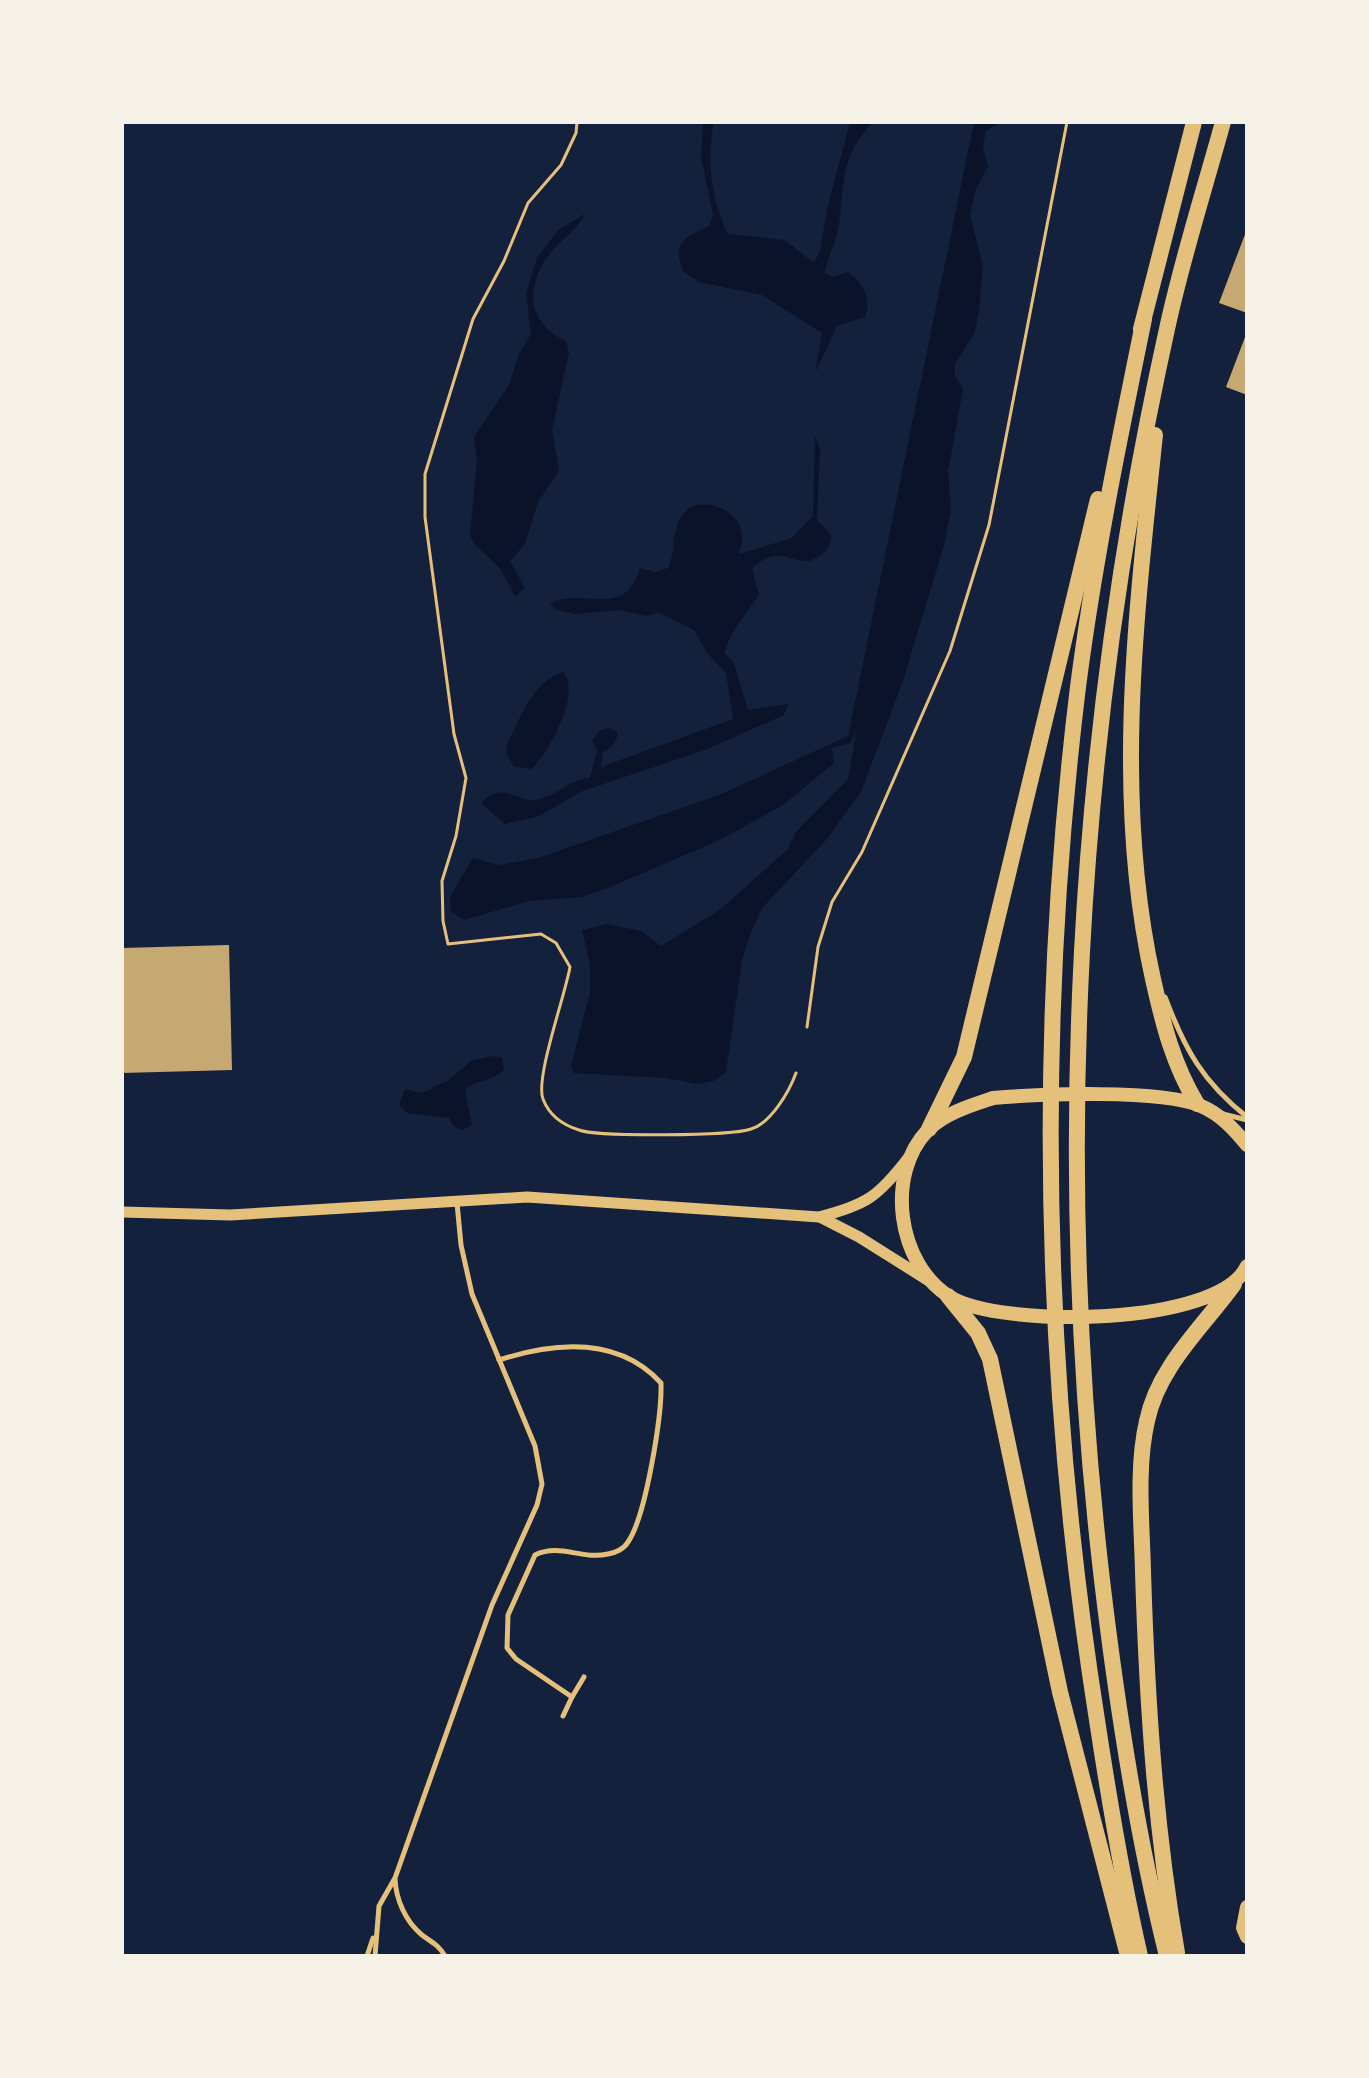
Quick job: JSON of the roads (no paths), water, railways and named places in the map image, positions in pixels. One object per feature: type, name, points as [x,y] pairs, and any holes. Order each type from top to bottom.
[{"type":"highway","points":[[929,1129],[964,1057],[1051,681],[1194,122]]},
{"type":"highway","points":[[1167,1956],[1141,1854],[1095,1515],[1078,1299],[1075,1139],[1084,886],[1104,687],[1132,508],[1168,326],[1223,122]]},
{"type":"highway","points":[[1140,1956],[1122,1879],[1084,1640],[1069,1517],[1053,1299],[1051,1141],[1060,864],[1078,685],[1106,505],[1144,319]]},
{"type":"highway","points":[[1168,326],[1141,562],[1131,748],[1133,835],[1146,947],[1172,1055],[1197,1104]]},
{"type":"highway","points":[[1177,1956],[1166,1891],[1147,1709],[1142,1534],[1147,1420],[1163,1378],[1243,1275]]},
{"type":"highway","points":[[942,1291],[978,1333],[995,1377],[1018,1503],[1060,1692],[1128,1956]]},
{"type":"main road","points":[[1243,1275],[1192,1304],[1147,1312],[996,1314],[971,1308],[942,1291],[911,1248],[903,1221],[905,1178],[915,1148],[929,1129],[971,1105],[993,1098],[1142,1096],[1197,1104],[1214,1112],[1247,1145]]},
{"type":"main road","points":[[1247,1907],[1243,1928],[1247,1937]]},
{"type":"street","points":[[819,1217],[857,1207],[878,1193],[915,1148]]},
{"type":"street","points":[[122,1212],[230,1215],[456,1200],[587,1199],[802,1215],[819,1217],[859,1237],[942,1291]]},
{"type":"lane","points":[[1146,947],[1175,1025],[1197,1068],[1216,1092],[1247,1119]]},
{"type":"lane","points":[[1214,1112],[1247,1119]]},
{"type":"lane","points":[[367,1956],[379,1906],[395,1878],[492,1605],[540,1494],[541,1467],[535,1446],[465,1270],[456,1200]]},
{"type":"lane","points":[[499,1360],[555,1347],[600,1348],[645,1366],[661,1383],[659,1425],[630,1540],[612,1554],[595,1556],[557,1548],[535,1555],[508,1615],[507,1648],[516,1659],[572,1697]]},
{"type":"lane","points":[[563,1716],[584,1677]]},
{"type":"lane","points":[[395,1878],[396,1895],[413,1926],[439,1946],[445,1956]]},
{"type":"lane","points":[[374,1933],[375,1956]]},
{"type":"water","points":[[703,122],[714,122],[710,150],[712,179],[728,234],[785,240],[814,263],[820,251],[827,209],[850,122],[873,122],[849,158],[838,231],[825,273],[833,277],[847,272],[853,276],[865,291],[867,310],[865,317],[837,326],[815,373],[822,333],[762,295],[699,282],[683,271],[680,247],[688,237],[709,226],[713,215],[701,157]]},
{"type":"water","points":[[974,122],[1001,122],[986,131],[983,147],[988,167],[976,189],[970,215],[983,266],[975,332],[955,364],[955,375],[963,389],[948,472],[951,510],[944,545],[903,681],[861,792],[827,839],[763,907],[752,929],[742,960],[726,1072],[714,1081],[697,1084],[665,1078],[574,1073],[571,1067],[590,992],[590,964],[582,930],[606,924],[641,931],[661,946],[721,909],[788,849],[795,833],[848,779],[856,733],[850,743],[832,748],[834,763],[783,805],[722,839],[608,888],[582,897],[529,901],[464,920],[451,912],[450,897],[473,858],[498,865],[538,858],[719,795],[848,736]]},
{"type":"water","points":[[585,214],[551,252],[537,277],[534,290],[537,314],[543,324],[566,341],[569,353],[552,430],[559,471],[538,502],[525,544],[510,561],[525,588],[515,596],[499,567],[474,544],[470,535],[477,460],[474,437],[509,385],[519,354],[531,334],[526,293],[537,258],[558,230]]},
{"type":"water","points":[[815,435],[820,450],[817,520],[831,535],[830,545],[810,561],[775,556],[768,557],[752,569],[759,595],[732,633],[724,653],[733,661],[748,710],[788,704],[784,715],[705,750],[580,792],[540,816],[505,824],[481,803],[490,796],[504,792],[523,799],[539,799],[576,781],[590,778],[597,750],[592,741],[599,731],[609,727],[617,732],[614,744],[603,752],[601,767],[733,719],[726,673],[707,653],[694,630],[659,613],[646,616],[620,610],[575,614],[556,610],[550,603],[563,599],[614,598],[625,593],[633,584],[640,568],[655,572],[668,568],[680,519],[698,505],[716,506],[732,515],[741,529],[739,554],[792,538],[813,516]]},
{"type":"water","points":[[563,672],[569,693],[554,737],[531,769],[514,767],[506,753],[507,744],[523,712],[543,684]]},
{"type":"water","points":[[493,1056],[502,1058],[504,1069],[465,1090],[472,1125],[462,1130],[453,1126],[449,1118],[407,1113],[399,1105],[405,1089],[422,1093],[450,1079],[472,1060]]}]
